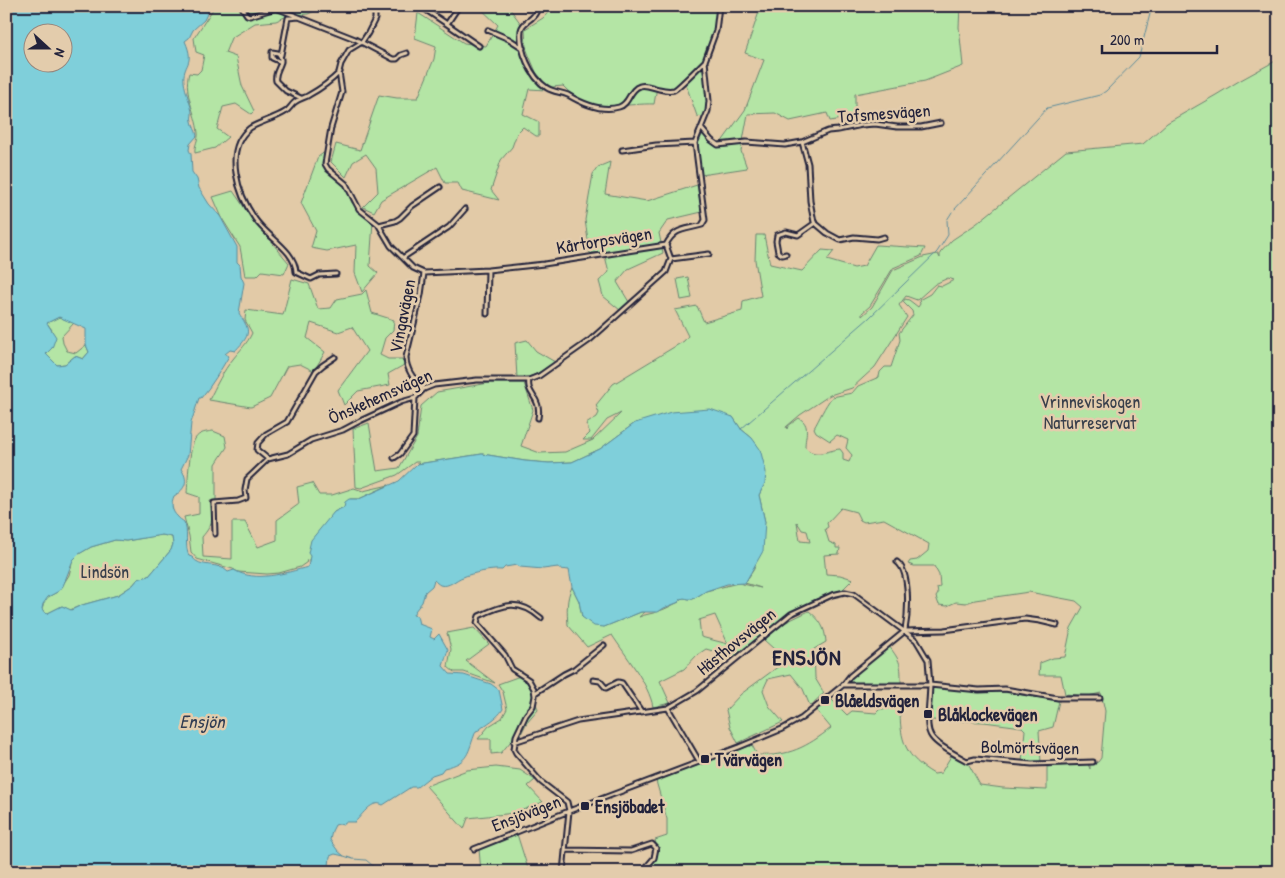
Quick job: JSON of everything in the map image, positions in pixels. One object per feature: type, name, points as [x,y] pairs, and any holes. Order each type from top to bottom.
[{"type":"street","points":[[375,6],[375,19],[368,33],[362,42],[350,50],[343,59],[340,72],[342,92],[325,164],[328,169],[346,184],[359,209],[379,224],[391,246],[413,268],[424,273]]},
{"type":"street","points":[[420,6],[479,46]]},
{"type":"street","points":[[446,24],[459,6]]},
{"type":"street","name":"Kårtorpsvägen","points":[[424,273],[488,270],[553,263],[666,245],[678,230],[702,224],[705,220],[695,143],[709,104],[705,61],[716,31],[719,6]]},
{"type":"street","points":[[244,9],[247,15],[250,16],[276,8],[362,42],[393,59],[397,60],[401,55],[407,53]]},
{"type":"street","points":[[537,10],[534,17],[521,28],[523,49],[535,76],[547,88],[561,92],[589,106],[618,108],[625,105],[631,93],[644,85],[664,90],[674,90],[705,61]]},
{"type":"street","points":[[299,17],[288,18],[281,49],[281,60],[275,73],[276,81],[286,91],[301,98]]},
{"type":"street","points":[[488,30],[509,39],[523,49]]},
{"type":"street","points":[[336,274],[311,279],[296,272],[291,256],[269,236],[255,219],[244,198],[234,161],[236,150],[250,128],[287,111],[296,101],[309,95],[340,72]]},
{"type":"street","name":"Tofsmesvägen","points":[[701,128],[718,145],[746,142],[785,144],[802,142],[828,131],[862,125],[921,127],[941,123]]},
{"type":"street","points":[[802,142],[806,153],[810,178],[811,210],[815,223],[827,233],[840,240],[854,237],[876,239],[884,237]]},
{"type":"street","points":[[622,150],[656,145],[695,143]]},
{"type":"street","points":[[379,224],[396,221],[412,206],[440,187]]},
{"type":"street","points":[[404,257],[449,227],[465,209]]},
{"type":"street","points":[[786,254],[782,255],[778,252],[777,235],[786,232],[798,235],[815,223]]},
{"type":"street","points":[[666,245],[671,259],[709,254]]},
{"type":"street","name":"Önskehemsvägen","points":[[215,534],[214,503],[238,501],[246,498],[245,490],[248,479],[268,460],[288,454],[311,440],[343,430],[400,402],[415,398],[424,389],[444,383],[477,380],[529,380],[539,376],[590,340],[666,272],[671,259]]},
{"type":"street","points":[[487,314],[488,270]]},
{"type":"street","name":"Vingavägen","points":[[424,273],[421,295],[406,357],[407,364],[416,382],[424,389]]},
{"type":"street","name":"Önskehemsvägen","points":[[262,464],[262,456],[257,450],[258,444],[270,431],[287,422],[316,372],[322,365],[335,357]]},
{"type":"street","points":[[529,380],[529,389],[538,403],[538,418]]},
{"type":"street","points":[[394,458],[400,454],[413,436],[415,398]]},
{"type":"street","points":[[262,456],[268,460]]},
{"type":"street","points":[[897,562],[902,567],[908,606],[905,631]]},
{"type":"street","name":"Hästhovsvägen","points":[[514,742],[578,720],[668,708],[697,691],[791,614],[832,595],[845,592],[854,594],[916,640],[925,652],[929,665],[930,685]]},
{"type":"street","points":[[541,618],[529,608],[518,604],[499,608],[484,614],[480,616],[477,623],[504,655],[512,669],[529,680],[535,693],[533,706],[526,714],[520,726],[514,742],[514,748],[519,757],[545,786],[565,799],[569,811],[564,872]]},
{"type":"street","points":[[843,685],[848,678],[905,631],[944,630],[1025,619],[1057,625]]},
{"type":"street","points":[[535,693],[574,669],[604,646]]},
{"type":"street","points":[[593,680],[600,681],[606,688],[618,682],[622,683],[641,711]]},
{"type":"street","points":[[843,685],[930,685],[979,690],[1005,689],[1058,698],[1100,698]]},
{"type":"street","name":"Ensjövägen","points":[[474,849],[699,761],[738,748],[794,723],[843,685]]},
{"type":"street","name":"Bolmörtsvägen","points":[[930,685],[927,720],[931,737],[941,747],[967,761],[975,759],[1032,764],[1093,762]]},
{"type":"street","points":[[668,708],[699,761]]},
{"type":"street","points":[[565,850],[631,851],[652,844],[656,848],[655,854],[642,872]]},
{"type":"green space","points":[[215,6],[325,6],[308,14],[287,16],[276,21],[255,23],[231,38],[225,53],[236,57],[242,86],[254,111],[251,114],[236,104],[223,107],[217,129],[228,137],[215,148],[195,153],[198,133],[189,96],[189,73],[197,74],[201,70],[204,55],[196,52],[194,38]]},
{"type":"green space","points":[[478,6],[508,6],[521,24],[519,33],[524,60],[534,77],[546,90],[529,89],[523,114],[539,122],[539,136],[523,127],[517,133],[512,147],[501,160],[491,190],[499,200],[462,191],[458,183],[445,183],[437,167],[381,200],[374,212],[363,207],[378,192],[376,168],[366,154],[353,162],[346,177],[331,162],[336,144],[360,150],[379,95],[397,98],[418,98],[434,59],[436,46],[415,38],[418,13],[464,43],[486,46],[498,25]]},
{"type":"green space","points":[[554,6],[586,6],[600,11],[607,6],[717,6],[715,31],[703,61],[707,97],[705,117],[697,116],[685,82],[682,79],[671,88],[657,87],[654,104],[613,106],[583,102],[563,86],[552,87],[545,83],[536,72],[526,48],[525,29],[543,18]]},
{"type":"green space","points":[[761,6],[960,6],[959,27],[963,66],[925,81],[855,94],[855,117],[830,121],[827,113],[790,121],[775,113],[748,114],[741,151],[747,168],[701,175],[698,144],[703,133],[718,147],[745,110],[764,60],[745,53]]},
{"type":"green space","name":"Vrinneviskogen Naturreservat","points":[[1279,59],[1279,872],[659,872],[651,863],[658,852],[655,840],[667,836],[667,819],[656,781],[752,745],[757,755],[768,755],[788,752],[814,741],[831,728],[816,710],[830,698],[847,715],[852,711],[876,713],[880,709],[900,708],[901,730],[906,747],[916,761],[934,774],[941,773],[951,756],[968,763],[980,785],[1047,790],[1047,767],[1088,764],[1090,769],[1090,764],[1098,762],[1101,758],[1105,711],[1101,693],[1088,696],[1065,694],[1061,675],[1039,675],[1040,663],[1053,658],[1065,657],[1071,628],[1083,607],[1076,601],[1029,592],[966,603],[956,602],[947,606],[939,605],[936,597],[938,594],[937,588],[940,587],[939,575],[934,566],[914,566],[908,564],[910,561],[917,560],[928,551],[929,544],[884,519],[864,522],[860,520],[856,512],[841,508],[827,523],[828,527],[825,529],[829,542],[836,545],[836,548],[840,548],[839,554],[824,555],[826,574],[840,575],[853,579],[842,590],[814,600],[790,613],[733,657],[706,649],[697,655],[684,669],[660,681],[670,703],[653,707],[642,679],[612,635],[587,647],[568,625],[567,610],[569,596],[572,587],[579,601],[582,617],[604,627],[641,612],[645,612],[639,617],[664,609],[682,599],[693,599],[706,591],[738,583],[761,588],[745,583],[754,569],[765,522],[759,495],[765,483],[752,438],[741,429],[733,417],[635,423],[600,449],[572,462],[525,461],[482,454],[417,464],[419,462],[415,462],[397,475],[361,488],[356,487],[353,429],[369,423],[377,471],[399,468],[417,437],[421,406],[437,392],[489,383],[524,383],[533,410],[521,446],[540,453],[565,452],[593,440],[621,413],[607,420],[591,440],[583,440],[590,433],[586,424],[597,417],[599,413],[596,405],[613,384],[684,341],[688,336],[675,310],[697,306],[704,322],[742,311],[743,301],[761,296],[755,260],[756,235],[764,235],[770,264],[802,271],[822,250],[834,251],[827,260],[854,268],[864,266],[876,245],[925,248],[921,256],[893,268],[870,306],[862,313],[862,316],[872,307],[893,270],[923,257],[938,254],[940,258],[940,253],[952,240],[976,224],[1066,151],[1143,144],[1167,123]],"holes":[[[948,278],[954,280],[942,286],[937,285],[930,294],[919,300],[920,304],[918,307],[909,300],[905,299],[903,302],[912,311],[913,315],[899,333],[900,340],[891,367],[885,367],[880,372],[879,377],[858,386],[852,393],[832,397],[822,412],[814,428],[816,432],[830,441],[837,435],[848,440],[846,448],[852,455],[849,462],[843,460],[843,453],[840,449],[822,453],[809,451],[805,447],[806,427],[803,421],[799,418],[788,426],[787,429],[786,427],[830,395],[852,388],[875,367],[907,317],[899,305],[906,296],[917,300],[935,284]],[[797,522],[802,530],[807,531],[810,542],[800,541]],[[715,615],[728,644],[701,637],[699,620]]]},
{"type":"green space","points":[[326,151],[323,164],[326,171],[345,187],[352,203],[363,215],[373,221],[370,266],[378,273],[362,292],[355,273],[356,245],[327,251],[311,248],[316,231],[301,203],[318,157]]},
{"type":"green space","points":[[610,162],[605,194],[647,201],[697,185],[702,212],[668,220],[659,233],[663,253],[628,269],[617,282],[629,302],[620,310],[603,296],[599,281],[609,272],[604,252],[590,253],[585,220],[593,174],[598,167]]},
{"type":"green space","points":[[233,191],[253,220],[289,263],[284,274],[262,271],[257,276],[245,276],[240,247],[223,220],[213,197]]},
{"type":"green space","points":[[688,277],[692,298],[681,300],[677,279]]},
{"type":"green space","points":[[292,279],[309,284],[318,309],[331,308],[337,299],[362,294],[366,290],[372,313],[394,320],[393,330],[385,338],[380,355],[388,359],[402,359],[404,365],[388,374],[390,385],[358,391],[344,405],[338,390],[367,351],[352,327],[338,332],[311,323],[307,338],[325,352],[314,371],[300,364],[287,366],[270,398],[251,407],[209,400],[226,368],[246,344],[252,333],[245,320],[246,310],[283,315]]},
{"type":"green space","points":[[59,317],[74,323],[62,336],[63,343],[67,351],[76,353],[86,345],[89,352],[83,359],[75,356],[65,364],[57,365],[46,354],[52,348],[52,330],[47,323]]},
{"type":"green space","points":[[527,340],[536,351],[555,362],[542,371],[517,378],[515,343]]},
{"type":"green space","points":[[213,431],[225,436],[227,447],[216,464],[216,500],[210,501],[212,520],[202,537],[203,557],[232,559],[232,522],[245,522],[258,547],[277,540],[277,520],[299,504],[297,487],[312,483],[319,495],[332,495],[354,488],[363,491],[389,485],[359,499],[350,499],[344,507],[334,512],[309,560],[300,567],[279,573],[267,574],[238,572],[197,559],[191,552],[184,517],[199,514],[199,497],[187,493],[193,444],[199,435]]},
{"type":"green space","name":"Lindsön","points":[[162,535],[172,537],[173,544],[171,550],[149,576],[138,579],[133,585],[118,595],[70,610],[62,606],[46,614],[42,609],[44,601],[59,591],[69,575],[73,560],[79,554],[91,547],[115,540],[126,541]]},
{"type":"green space","points":[[809,611],[821,624],[826,642],[814,649],[815,678],[824,693],[810,706],[803,689],[791,674],[768,679],[763,690],[769,706],[783,722],[738,743],[730,727],[726,710],[741,694],[779,666],[774,649],[764,640],[784,623]]},
{"type":"green space","points":[[474,628],[489,644],[466,661],[495,683],[464,672],[454,672],[448,667],[451,649],[447,633]]},
{"type":"green space","points":[[889,646],[899,664],[901,684],[849,683],[849,679]]},
{"type":"green space","points":[[520,676],[531,687],[538,710],[526,724],[520,736],[511,741],[501,753],[491,754],[491,739],[478,739],[489,726],[502,718],[507,709],[503,692],[498,684]]},
{"type":"green space","points":[[932,688],[1012,693],[1059,701],[1053,727],[1039,731],[1041,762],[1022,761],[1025,730],[1022,727],[984,722],[930,720]]},
{"type":"green space","points":[[496,767],[520,770],[535,780],[528,786],[543,802],[515,813],[468,818],[464,829],[426,786],[467,770]]},
{"type":"green space","points":[[517,834],[529,872],[481,872],[479,849]]},
{"type":"water","name":"Ensjön","points":[[6,6],[211,6],[204,20],[185,41],[189,60],[184,82],[192,110],[192,123],[197,136],[190,144],[189,150],[192,172],[197,179],[199,188],[209,204],[220,216],[237,247],[237,262],[240,265],[244,283],[239,313],[248,331],[246,338],[235,351],[230,350],[225,354],[229,356],[209,388],[199,398],[191,423],[188,455],[181,469],[185,477],[185,484],[174,496],[172,504],[174,512],[184,522],[189,556],[195,561],[219,567],[228,572],[234,570],[252,576],[271,576],[308,567],[310,556],[308,553],[311,540],[334,512],[344,507],[345,502],[349,499],[359,499],[399,481],[417,464],[482,454],[525,461],[572,462],[600,449],[635,423],[671,412],[710,409],[733,417],[741,429],[752,438],[760,449],[766,472],[765,483],[759,495],[765,522],[763,551],[745,583],[727,584],[706,591],[693,599],[682,599],[658,612],[641,612],[604,627],[594,626],[582,617],[579,601],[572,587],[569,570],[559,569],[558,567],[543,569],[520,567],[517,565],[505,567],[502,570],[471,574],[443,586],[434,580],[432,586],[425,592],[422,602],[413,615],[417,616],[419,624],[432,629],[430,637],[434,639],[439,634],[448,650],[443,666],[450,674],[464,675],[491,684],[499,690],[503,709],[495,718],[476,731],[469,751],[459,763],[444,768],[441,772],[432,775],[417,787],[411,787],[383,805],[375,804],[371,806],[355,822],[335,825],[330,840],[344,856],[335,854],[330,856],[326,872],[6,872]],"holes":[[[59,317],[86,329],[86,345],[89,352],[83,359],[75,356],[65,364],[57,365],[46,354],[52,348],[56,337],[47,323]],[[162,535],[172,537],[173,544],[171,550],[149,576],[138,579],[133,585],[118,595],[71,610],[62,606],[46,614],[42,609],[48,597],[59,591],[63,586],[73,560],[79,554],[91,547],[115,540],[126,541]]]},
{"type":"waterway","points":[[955,209],[1047,108],[1100,95],[1139,57],[1152,6]]},
{"type":"waterway","points":[[741,429],[869,318],[937,252],[948,235],[947,220],[952,212]]},
{"type":"waterway","points":[[344,856],[366,860],[380,872]]},
{"type":"place","name":"Blåeldsvägen","points":[[825,700]]},
{"type":"place","name":"Blåklockevägen","points":[[928,714]]},
{"type":"place","name":"Tvärvägen","points":[[705,759]]},
{"type":"place","name":"Ensjöbadet","points":[[585,806]]},
{"type":"district","name":"ENSJÖN","points":[[807,657]]}]
